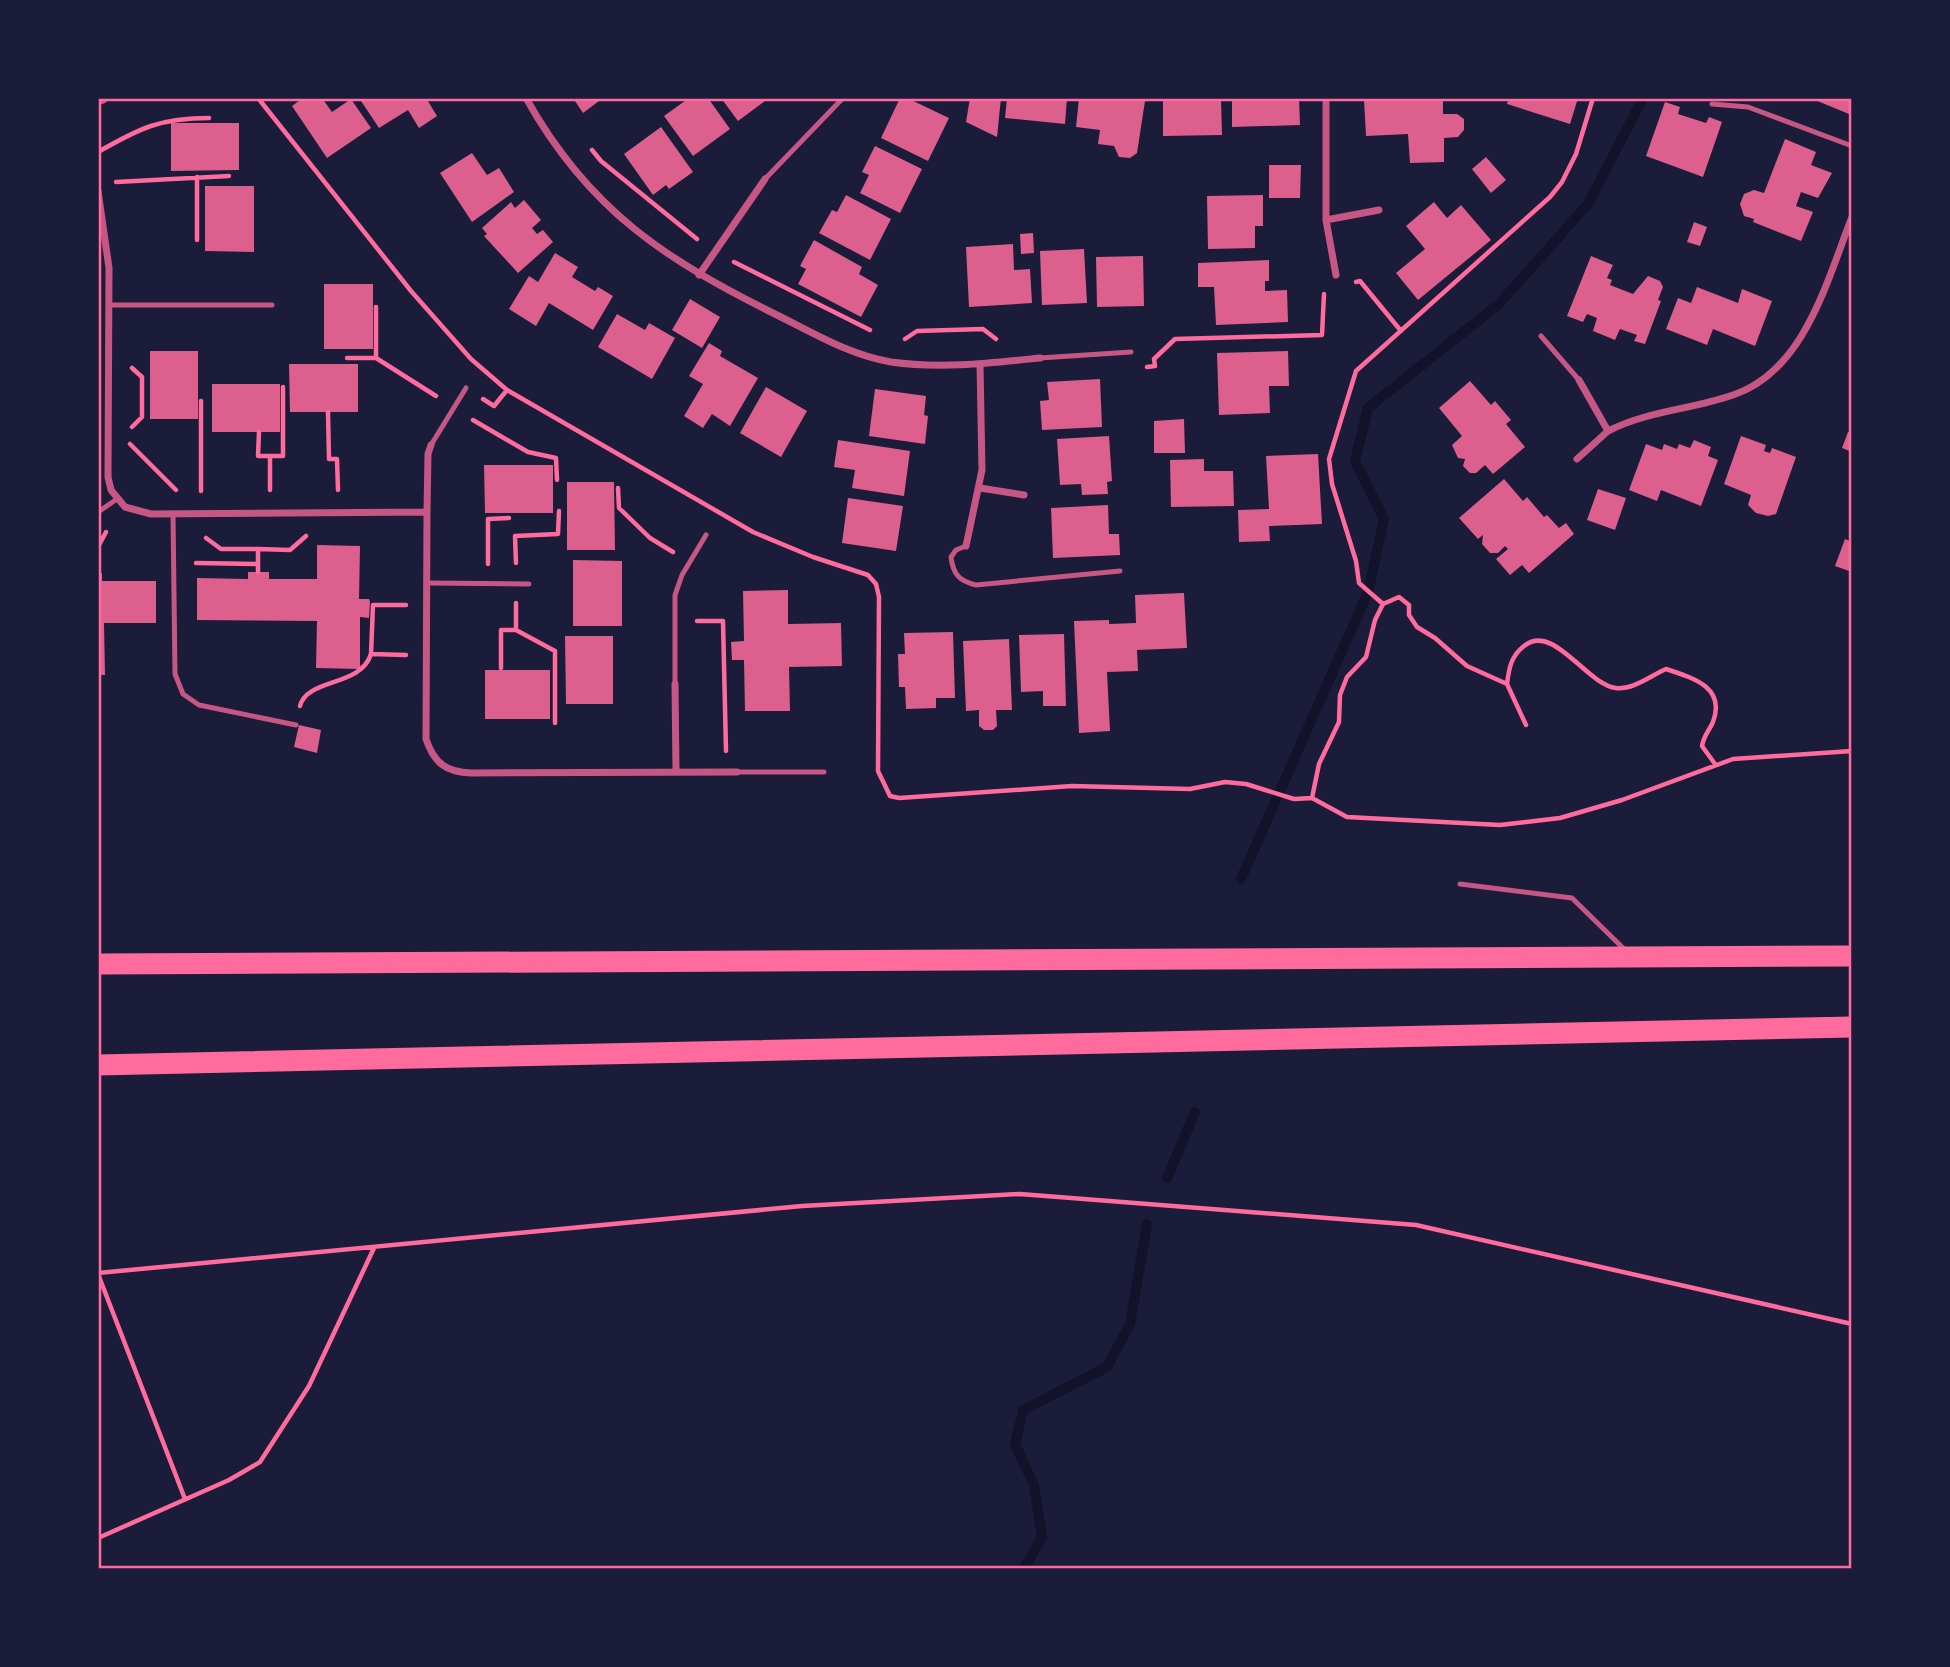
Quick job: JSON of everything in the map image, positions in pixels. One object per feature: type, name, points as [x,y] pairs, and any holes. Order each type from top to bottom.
[{"type":"highway","points":[[98,964],[1852,956]]},
{"type":"highway","points":[[98,1065],[1852,1027]]},
{"type":"street","points":[[527,98],[554,146],[591,192],[621,220],[699,275],[847,350],[894,362],[980,364],[1040,358]]},
{"type":"street","points":[[1326,98],[1326,220],[1336,275]]},
{"type":"street","points":[[699,275],[765,179]]},
{"type":"street","points":[[98,191],[106,233],[109,305],[106,458],[108,477],[117,499],[137,512],[173,514],[427,512]]},
{"type":"street","points":[[1326,220],[1379,210]]},
{"type":"street","points":[[1577,459],[1608,430],[1664,410],[1733,395],[1764,377],[1801,337],[1852,217]]},
{"type":"street","points":[[966,545],[980,488],[984,425],[980,364]]},
{"type":"street","points":[[1579,380],[1608,430]]},
{"type":"street","points":[[431,445],[428,454],[427,512],[426,739],[437,761],[446,768],[471,773],[737,772]]},
{"type":"street","points":[[980,488],[1024,495]]},
{"type":"street","points":[[675,684],[676,771]]},
{"type":"lane","points":[[765,179],[787,153],[843,98]]},
{"type":"lane","points":[[1713,104],[1748,107],[1852,146]]},
{"type":"lane","points":[[109,305],[272,305]]},
{"type":"lane","points":[[1541,336],[1579,380]]},
{"type":"lane","points":[[1040,358],[1131,352]]},
{"type":"lane","points":[[431,445],[466,388]]},
{"type":"lane","points":[[98,512],[117,499]]},
{"type":"lane","points":[[173,514],[175,674],[183,694],[199,705],[296,725]]},
{"type":"lane","points":[[675,684],[675,595],[706,535]]},
{"type":"lane","points":[[966,545],[951,557],[952,568],[957,577],[976,585],[1120,571]]},
{"type":"lane","points":[[428,583],[529,583]]},
{"type":"lane","points":[[737,772],[824,772]]},
{"type":"lane","points":[[1460,884],[1572,898],[1631,957]]},
{"type":"path","points":[[258,98],[411,291],[471,359],[507,390],[753,532],[813,558],[869,575],[876,584],[879,597],[878,771],[890,796],[899,798],[1072,786],[1190,789],[1225,782],[1294,799],[1312,799],[1347,817],[1500,825],[1573,814],[1622,800],[1734,759],[1852,751]]},
{"type":"path","points":[[1383,604],[1359,583],[1356,561],[1332,484],[1329,459],[1356,371],[1550,197],[1562,182],[1576,154],[1593,98]]},
{"type":"path","points":[[98,152],[157,122],[173,118],[209,118]]},
{"type":"path","points":[[585,141],[601,161],[687,233],[716,251],[875,333]]},
{"type":"path","points":[[110,183],[229,176]]},
{"type":"path","points":[[197,177],[197,240]]},
{"type":"path","points":[[1350,283],[1360,281],[1401,331]]},
{"type":"path","points":[[1144,367],[1155,366],[1154,359],[1175,338],[1322,335],[1324,290],[1332,288]]},
{"type":"path","points":[[376,307],[376,358]]},
{"type":"path","points":[[898,344],[917,331],[983,329],[999,342]]},
{"type":"path","points":[[108,345],[142,377],[142,417],[127,432],[128,442],[176,490],[187,491]]},
{"type":"path","points":[[347,358],[376,358],[506,442],[528,452],[556,458],[557,480]]},
{"type":"path","points":[[259,432],[258,456],[283,456],[283,387]]},
{"type":"path","points":[[201,401],[201,491],[198,491],[200,533],[221,549],[290,550],[309,532],[309,512]]},
{"type":"path","points":[[328,412],[329,459],[337,459],[338,512]]},
{"type":"path","points":[[269,512],[270,456]]},
{"type":"path","points":[[618,488],[619,508],[650,538],[690,562]]},
{"type":"path","points":[[489,583],[488,519],[509,518]]},
{"type":"path","points":[[258,550],[258,572]]},
{"type":"path","points":[[173,562],[258,564]]},
{"type":"path","points":[[1312,799],[1319,764],[1339,722],[1340,695],[1347,677],[1366,657],[1375,620],[1383,604],[1399,597],[1409,605],[1409,615],[1417,628],[1435,638],[1467,666],[1507,684]]},
{"type":"path","points":[[296,725],[302,699],[308,692],[360,671],[371,654],[373,605],[403,605]]},
{"type":"path","points":[[676,621],[723,621],[726,772]]},
{"type":"path","points":[[501,668],[501,631],[516,630]]},
{"type":"path","points":[[1526,725],[1507,684],[1510,664],[1518,651],[1530,641],[1544,641],[1561,649],[1586,672],[1615,688],[1640,684],[1666,669],[1709,688],[1716,696],[1717,709],[1711,726],[1704,733],[1702,746],[1715,764]]},
{"type":"path","points":[[724,651],[732,650]]},
{"type":"path","points":[[371,654],[402,655]]},
{"type":"path","points":[[186,1499],[98,1273],[802,1206],[1020,1194],[1416,1225],[1852,1324]]},
{"type":"path","points":[[98,1538],[260,1462],[309,1386],[374,1247]]},
{"type":"building","points":[[303,98],[322,98],[332,112],[351,99],[371,128],[327,158],[292,106]]},
{"type":"building","points":[[365,98],[426,98],[437,116],[419,128],[408,110],[379,128],[361,101]]},
{"type":"building","points":[[573,98],[603,98],[583,113]]},
{"type":"building","points":[[689,98],[708,98],[730,129],[693,156],[664,116]]},
{"type":"building","points":[[721,98],[769,98],[738,121]]},
{"type":"building","points":[[900,98],[907,98],[949,118],[928,161],[881,138]]},
{"type":"building","points":[[970,98],[1001,98],[997,137],[966,122]]},
{"type":"building","points":[[1007,98],[1067,98],[1065,124],[1005,118]]},
{"type":"building","points":[[1079,98],[1145,101],[1137,153],[1130,158],[1119,157],[1114,146],[1098,144],[1100,130],[1076,127]]},
{"type":"building","points":[[1163,98],[1221,98],[1222,135],[1163,136]]},
{"type":"building","points":[[1232,98],[1299,98],[1300,125],[1232,127]]},
{"type":"building","points":[[1443,98],[1443,114],[1457,114],[1464,119],[1464,130],[1458,137],[1444,138],[1444,162],[1410,163],[1408,134],[1366,136],[1364,100]]},
{"type":"building","points":[[1509,98],[1578,98],[1570,124],[1507,104]]},
{"type":"building","points":[[1810,98],[1852,98],[1852,105],[1849,114]]},
{"type":"building","points":[[1665,102],[1680,107],[1678,114],[1706,123],[1709,117],[1722,122],[1703,177],[1646,156]]},
{"type":"building","points":[[171,123],[239,123],[239,170],[171,171]]},
{"type":"building","points":[[661,127],[693,172],[669,189],[666,185],[653,195],[624,154]]},
{"type":"building","points":[[1785,139],[1816,152],[1811,165],[1832,173],[1818,198],[1801,192],[1796,206],[1813,212],[1801,241],[1753,222],[1754,219],[1744,216],[1740,204],[1744,194],[1754,190],[1764,193]]},
{"type":"building","points":[[875,146],[922,169],[900,213],[860,193],[869,175],[862,172]]},
{"type":"building","points":[[472,153],[487,175],[499,168],[514,192],[472,222],[440,173]]},
{"type":"building","points":[[1486,157],[1506,180],[1491,193],[1472,169]]},
{"type":"building","points":[[1269,165],[1301,165],[1300,198],[1269,198]]},
{"type":"building","points":[[205,186],[254,186],[254,252],[205,251]]},
{"type":"building","points":[[846,195],[891,219],[870,260],[819,233],[832,210],[837,212]]},
{"type":"building","points":[[1263,195],[1263,226],[1255,226],[1255,248],[1208,249],[1207,196]]},
{"type":"building","points":[[524,200],[541,220],[532,228],[537,234],[543,230],[553,242],[518,273],[484,236],[487,234],[482,228],[511,202],[515,208]]},
{"type":"building","points":[[1434,202],[1447,218],[1461,205],[1491,240],[1418,300],[1396,273],[1425,249],[1406,226]]},
{"type":"building","points":[[1694,222],[1707,227],[1700,246],[1687,242]]},
{"type":"building","points":[[1033,233],[1034,253],[1021,254],[1020,234]]},
{"type":"building","points":[[814,240],[862,267],[859,274],[878,285],[861,317],[798,284],[806,269],[800,266]]},
{"type":"building","points":[[1013,244],[1014,270],[1030,269],[1032,303],[969,307],[966,247]]},
{"type":"building","points":[[1084,249],[1087,303],[1042,305],[1040,251]]},
{"type":"building","points":[[555,253],[578,267],[572,277],[595,291],[598,287],[613,296],[593,330],[549,303],[536,326],[509,309],[529,276],[538,282]]},
{"type":"building","points":[[1143,256],[1144,306],[1097,307],[1096,257]]},
{"type":"building","points":[[1591,256],[1613,265],[1607,278],[1612,280],[1610,285],[1633,294],[1648,276],[1660,281],[1663,287],[1658,300],[1661,301],[1645,344],[1634,341],[1637,335],[1620,329],[1615,340],[1593,331],[1597,318],[1587,314],[1583,322],[1567,316]]},
{"type":"building","points":[[1269,260],[1269,281],[1265,281],[1265,291],[1287,290],[1288,322],[1216,325],[1214,287],[1198,287],[1198,263]]},
{"type":"building","points":[[324,284],[373,284],[373,349],[324,349]]},
{"type":"building","points":[[1697,287],[1738,303],[1742,289],[1772,301],[1755,346],[1713,329],[1707,345],[1666,329],[1678,298],[1691,303]]},
{"type":"building","points":[[690,299],[720,317],[702,348],[672,330]]},
{"type":"building","points":[[617,314],[645,330],[649,323],[675,338],[652,379],[598,347]]},
{"type":"building","points":[[709,343],[722,351],[720,356],[758,378],[730,426],[712,414],[703,428],[684,416],[703,384],[689,376]]},
{"type":"building","points":[[150,351],[198,351],[198,419],[150,419]]},
{"type":"building","points":[[1288,351],[1289,386],[1269,386],[1270,413],[1219,415],[1217,353]]},
{"type":"building","points":[[289,364],[358,364],[358,412],[290,412]]},
{"type":"building","points":[[1100,379],[1102,427],[1042,430],[1040,401],[1049,400],[1047,382]]},
{"type":"building","points":[[1470,381],[1491,405],[1495,401],[1511,420],[1506,424],[1525,447],[1493,474],[1485,465],[1476,473],[1470,473],[1463,466],[1465,459],[1458,458],[1452,445],[1462,436],[1439,408]]},
{"type":"building","points":[[212,384],[280,384],[280,432],[212,432]]},
{"type":"building","points":[[766,387],[807,411],[781,457],[740,433]]},
{"type":"building","points":[[875,389],[926,396],[924,415],[928,416],[925,444],[869,436]]},
{"type":"building","points":[[1184,419],[1185,453],[1154,453],[1154,421]]},
{"type":"building","points":[[1848,432],[1852,433],[1852,452],[1842,448]]},
{"type":"building","points":[[1109,436],[1112,481],[1107,482],[1108,494],[1082,495],[1081,484],[1060,485],[1057,439]]},
{"type":"building","points":[[1741,436],[1766,445],[1764,451],[1770,453],[1772,448],[1796,457],[1776,514],[1768,516],[1756,513],[1748,505],[1751,495],[1724,484]]},
{"type":"building","points":[[838,440],[910,451],[904,496],[852,488],[855,470],[834,467]]},
{"type":"building","points":[[1694,440],[1711,447],[1708,456],[1718,460],[1701,506],[1661,490],[1657,501],[1629,490],[1646,444],[1662,450],[1664,444],[1677,449],[1679,444],[1690,448]]},
{"type":"building","points":[[1318,454],[1322,524],[1269,526],[1270,541],[1239,542],[1238,510],[1269,509],[1266,456]]},
{"type":"building","points":[[1204,459],[1204,471],[1233,471],[1234,506],[1171,507],[1170,460]]},
{"type":"building","points":[[484,465],[553,465],[553,513],[485,513]]},
{"type":"building","points":[[1504,479],[1523,501],[1527,497],[1544,517],[1547,515],[1559,528],[1566,523],[1574,534],[1529,573],[1522,565],[1510,575],[1496,559],[1508,549],[1505,546],[1498,553],[1490,553],[1482,544],[1483,535],[1478,539],[1459,518]]},
{"type":"building","points":[[567,482],[614,482],[615,550],[567,550]]},
{"type":"building","points":[[1598,489],[1626,498],[1615,530],[1587,520]]},
{"type":"building","points":[[848,498],[903,506],[896,551],[842,543]]},
{"type":"building","points":[[1108,505],[1109,534],[1119,534],[1120,555],[1053,558],[1051,508]]},
{"type":"building","points":[[1845,539],[1852,542],[1852,572],[1835,566]]},
{"type":"building","points":[[317,545],[360,546],[359,599],[369,599],[370,602],[369,618],[360,617],[360,669],[316,668],[317,621],[197,620],[197,578],[248,579],[248,572],[269,572],[269,579],[317,579]]},
{"type":"building","points":[[573,560],[622,561],[622,626],[573,626]]},
{"type":"building","points":[[98,573],[102,573],[102,581],[156,581],[156,623],[104,623],[105,675],[98,675]]},
{"type":"building","points":[[788,590],[788,624],[841,623],[842,666],[789,667],[790,711],[745,711],[744,660],[732,660],[731,642],[744,641],[743,591]]},
{"type":"building","points":[[1184,593],[1187,648],[1137,650],[1138,671],[1107,672],[1110,731],[1079,733],[1074,621],[1109,620],[1109,624],[1136,623],[1135,595]]},
{"type":"building","points":[[953,632],[955,698],[936,698],[936,708],[906,709],[905,687],[899,687],[898,654],[905,654],[904,633]]},
{"type":"building","points":[[1064,634],[1066,706],[1043,706],[1043,691],[1021,692],[1019,635]]},
{"type":"building","points":[[565,636],[613,636],[613,704],[566,704]]},
{"type":"building","points":[[1009,639],[1012,710],[996,710],[997,726],[993,730],[984,730],[979,726],[979,710],[966,711],[963,641]]},
{"type":"building","points":[[485,670],[550,670],[550,719],[485,719]]},
{"type":"building","points":[[299,725],[321,730],[317,753],[294,747]]},
{"type":"waterway","points":[[1241,879],[1368,592],[1384,519],[1355,461],[1368,408],[1499,304],[1588,204],[1643,98]]},
{"type":"waterway","points":[[1167,1178],[1195,1112]]},
{"type":"waterway","points":[[1024,1569],[1042,1537],[1034,1485],[1015,1444],[1023,1410],[1107,1367],[1130,1324],[1147,1224]]}]
